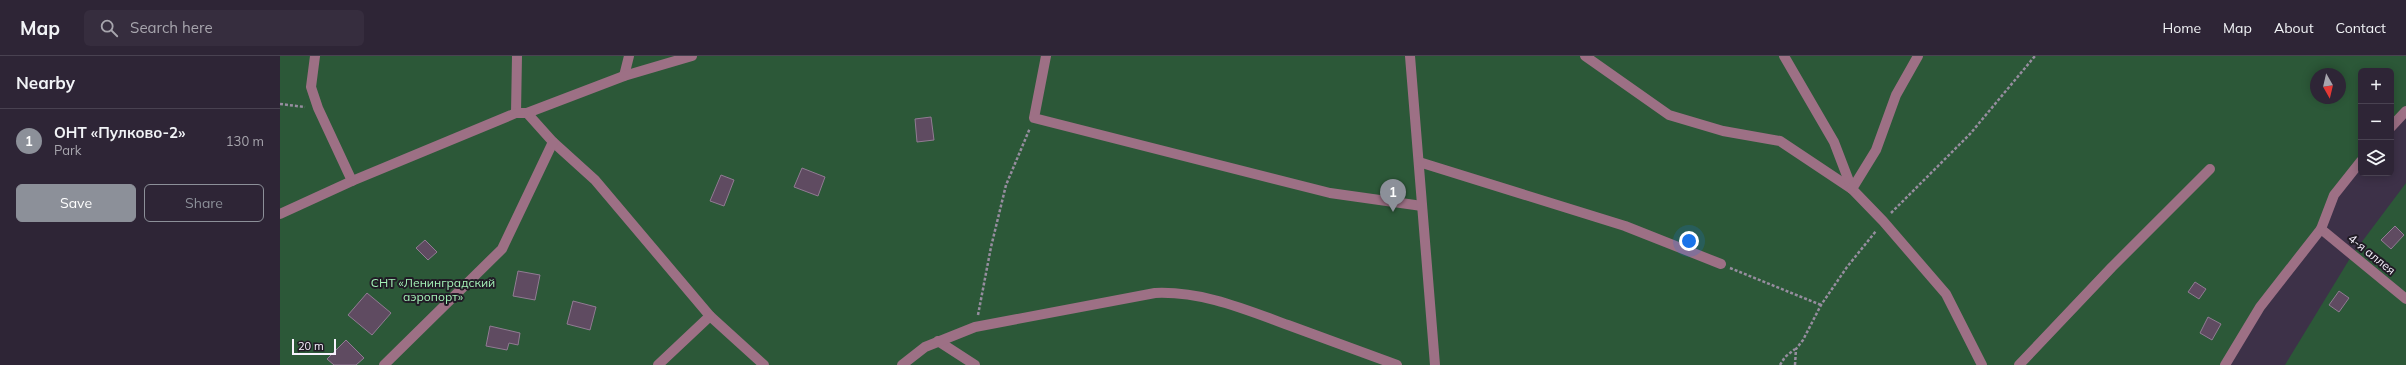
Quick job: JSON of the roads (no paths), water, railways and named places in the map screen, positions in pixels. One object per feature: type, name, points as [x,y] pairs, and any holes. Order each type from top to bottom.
[{"type":"street","points":[[315,56],[311,87],[318,108],[352,181]]},
{"type":"street","points":[[516,113],[517,56]]},
{"type":"street","points":[[624,76],[629,56]]},
{"type":"street","points":[[280,214],[352,181],[516,113],[527,113],[624,76],[692,56]]},
{"type":"street","points":[[1046,56],[1034,118],[1330,193],[1422,206]]},
{"type":"street","points":[[1410,56],[1435,365]]},
{"type":"street","points":[[1585,56],[1669,115],[1723,130],[1780,141],[1852,189],[1883,221],[1946,294],[1982,365]]},
{"type":"street","points":[[1784,56],[1834,142],[1852,189]]},
{"type":"street","points":[[1852,189],[1876,150],[1896,95],[1918,56]]},
{"type":"street","points":[[2394,124],[2406,110]]},
{"type":"street","points":[[527,113],[553,142],[595,180],[710,316],[764,365]]},
{"type":"street","points":[[384,365],[502,249],[553,142]]},
{"type":"street","points":[[1419,162],[1625,226],[1721,264]]},
{"type":"street","points":[[2225,365],[2260,307],[2321,229],[2334,196],[2358,165]]},
{"type":"street","points":[[2019,365],[2112,267],[2210,169]]},
{"type":"street","name":"4-я аллея","points":[[2321,229],[2406,299]]},
{"type":"street","points":[[902,365],[925,347],[975,327],[1154,293],[1186,293],[1232,304],[1397,365]]},
{"type":"street","points":[[658,365],[710,316]]},
{"type":"street","points":[[938,341],[975,365]]},
{"type":"place","name":"ОНТ «Пулково-2»","points":[[1393,212]]},
{"type":"park label","name":"СНТ «Ленинградский аэропорт»","points":[[433,289]]}]
